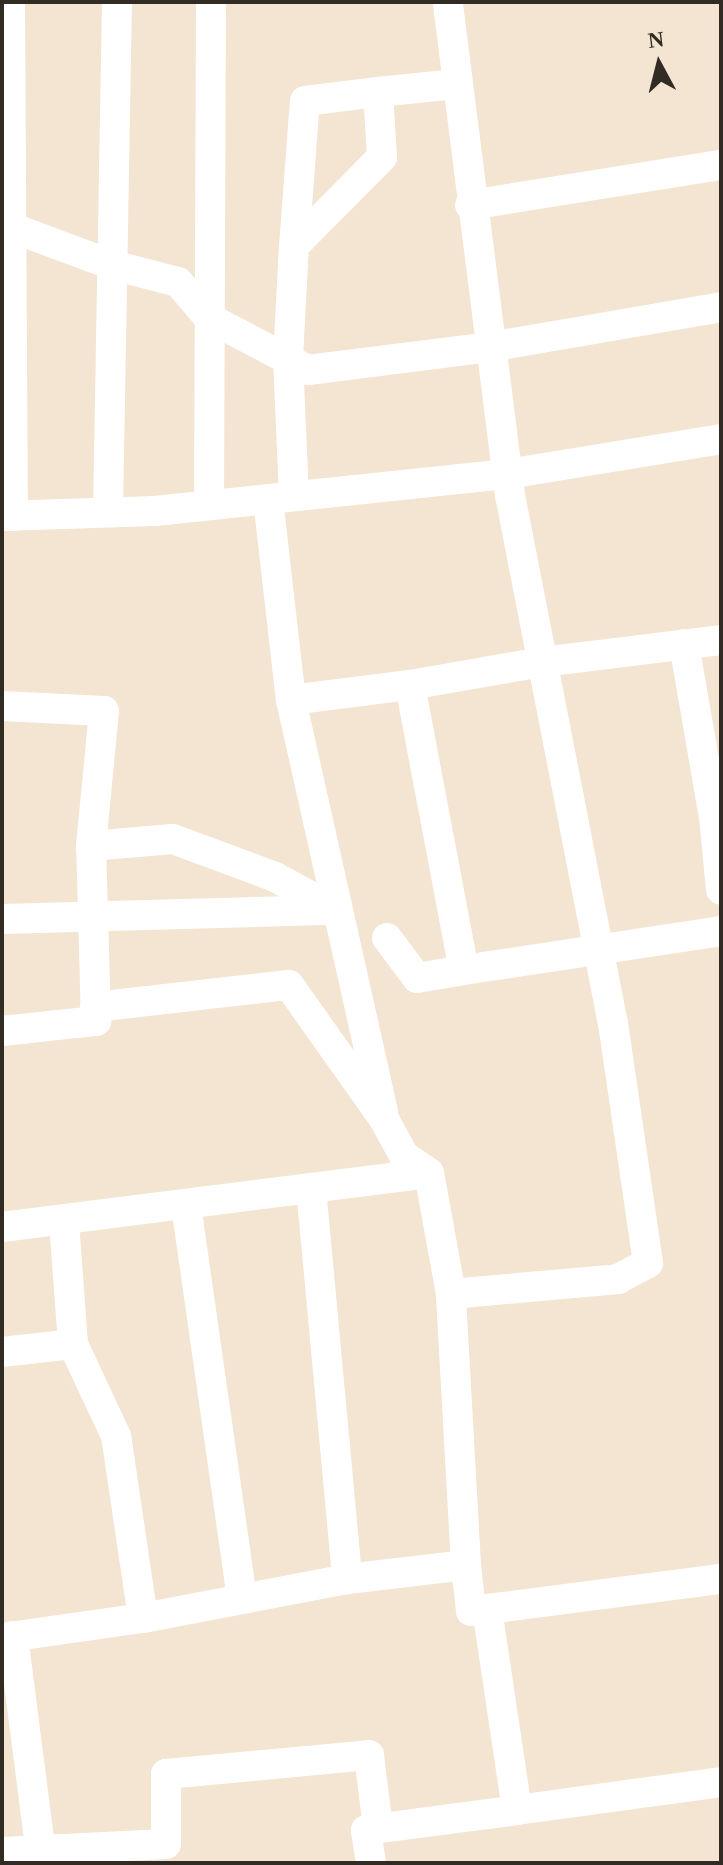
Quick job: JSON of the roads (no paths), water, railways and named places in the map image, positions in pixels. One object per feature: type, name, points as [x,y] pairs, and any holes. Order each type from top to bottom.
[{"type":"street","points":[[10,2],[8,516],[209,505],[508,474],[721,439]]},
{"type":"street","points":[[108,512],[117,2]]},
{"type":"street","points":[[209,505],[211,2]]},
{"type":"street","points":[[448,2],[470,205],[508,474],[599,953],[648,1263],[618,1279],[451,1294]]},
{"type":"street","points":[[384,1119],[291,700],[281,498],[294,246],[305,101],[457,84]]},
{"type":"street","points":[[294,246],[382,157],[378,92]]},
{"type":"street","points":[[470,205],[721,165]]},
{"type":"street","points":[[7,228],[112,265],[178,282],[209,318],[308,370],[490,347],[721,307]]},
{"type":"street","points":[[291,700],[410,685],[542,662],[721,640]]},
{"type":"street","points":[[684,644],[718,817],[721,890]]},
{"type":"street","points":[[410,685],[464,970]]},
{"type":"street","points":[[2,706],[104,711],[91,846],[90,919],[96,1021],[2,1031]]},
{"type":"street","points":[[91,846],[173,839],[275,877],[336,910]]},
{"type":"street","points":[[2,919],[336,910]]},
{"type":"street","points":[[387,938],[417,978],[599,953],[721,931]]},
{"type":"street","points":[[95,1007],[289,985],[384,1119],[404,1156],[429,1173],[451,1294],[471,1611],[721,1579]]},
{"type":"street","points":[[2,1227],[64,1222],[429,1173]]},
{"type":"street","points":[[311,1188],[347,1579]]},
{"type":"street","points":[[186,1205],[242,1599]]},
{"type":"street","points":[[64,1222],[73,1344],[116,1436],[143,1618]]},
{"type":"street","points":[[2,1352],[73,1344]]},
{"type":"street","points":[[41,1857],[7,1637],[143,1618],[347,1579],[466,1565]]},
{"type":"street","points":[[487,1609],[517,1810]]},
{"type":"street","points":[[2,1852],[41,1857],[166,1854],[166,1774],[369,1755],[378,1828]]},
{"type":"street","points":[[371,1863],[366,1830],[721,1782]]}]
